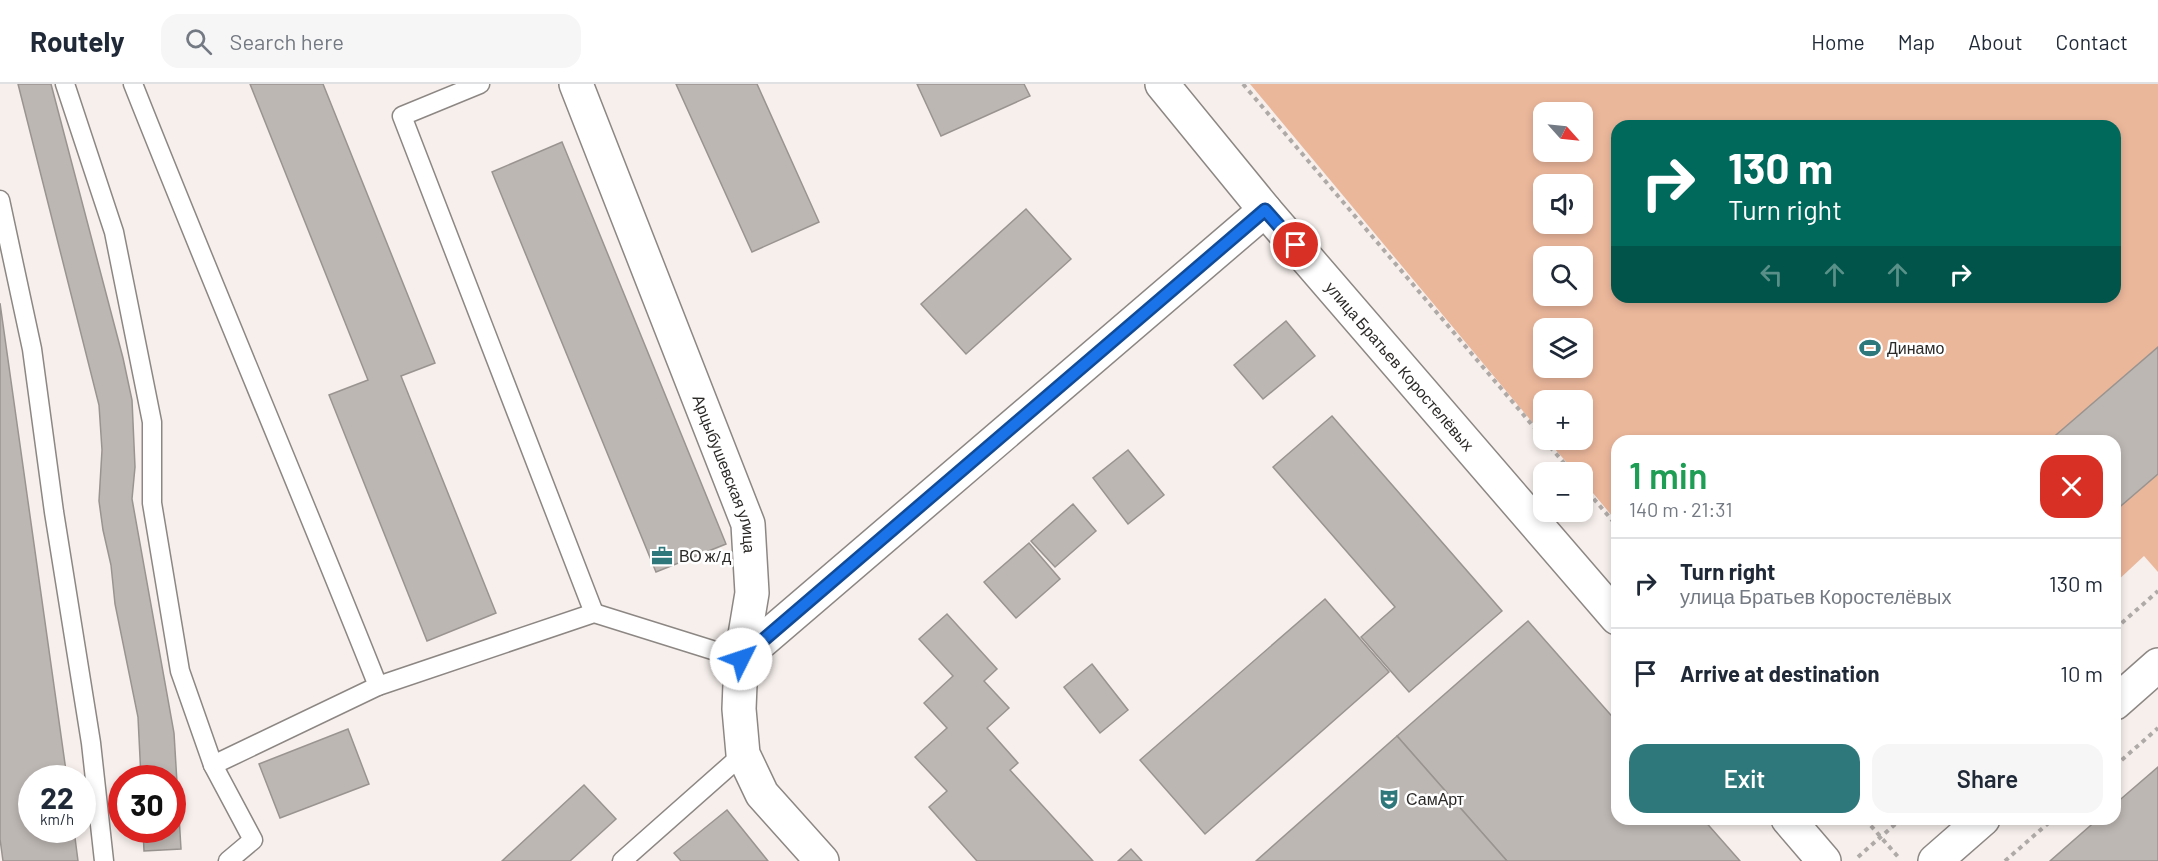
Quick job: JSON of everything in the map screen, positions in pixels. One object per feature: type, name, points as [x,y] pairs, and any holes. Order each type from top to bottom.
[{"type":"street","name":"Арцыбушевская улица","points":[[576,84],[748,524],[752,593],[741,659],[739,709],[743,754],[762,794],[822,861]]},
{"type":"street","name":"улица Братьев Коростелёвых","points":[[1162,84],[1265,210],[1611,611]]},
{"type":"street","points":[[741,659],[1265,210]]},
{"type":"street","points":[[2121,698],[2158,665]]},
{"type":"street","points":[[1793,825],[1824,861]]},
{"type":"street","points":[[1935,861],[1976,825]]},
{"type":"lane","points":[[65,84],[114,232],[152,422],[152,503],[180,671],[213,765],[253,840],[228,861]]},
{"type":"lane","points":[[133,84],[378,686]]},
{"type":"lane","points":[[480,84],[402,116],[594,613]]},
{"type":"lane","points":[[0,200],[32,348],[54,512],[91,743],[104,861]]},
{"type":"lane","points":[[213,765],[378,686],[594,613],[741,659]]},
{"type":"lane","points":[[622,861],[743,754]]},
{"type":"path","points":[[1243,84],[1533,426]]},
{"type":"path","points":[[1553,450],[1564,462]]},
{"type":"path","points":[[1593,498],[1611,519]]},
{"type":"path","points":[[2121,624],[2158,591]]},
{"type":"path","points":[[2121,761],[2158,728]]},
{"type":"path","points":[[1870,825],[1902,861]]},
{"type":"path","points":[[1853,861],[1894,825]]},
{"type":"path","points":[[2005,861],[2046,825]]},
{"type":"shaded area","name":"Динамо","points":[[1250,84],[2158,84],[2158,572],[2144,556],[2121,577],[2121,435],[1611,435],[1611,515],[1593,493],[1593,462],[1566,462],[1556,450],[1593,450],[1593,390],[1533,390],[1533,423]]},
{"type":"building","points":[[18,84],[51,84],[123,358],[132,400],[135,467],[132,499],[174,733],[176,765],[140,765],[138,717],[115,604],[111,565],[99,501],[102,450],[99,405]]},
{"type":"building","points":[[250,84],[323,84],[435,363],[401,376],[496,613],[427,641],[329,395],[368,380]]},
{"type":"building","points":[[676,84],[757,84],[819,222],[752,252]]},
{"type":"building","points":[[917,84],[1024,84],[1030,96],[941,136]]},
{"type":"building","points":[[562,142],[726,544],[656,572],[492,172]]},
{"type":"building","points":[[1026,209],[1071,259],[966,354],[921,304]]},
{"type":"building","points":[[0,303],[65,765],[18,765],[18,843],[76,843],[78,861],[3,861],[0,839]]},
{"type":"building","points":[[1286,321],[1315,356],[1263,399],[1234,365]]},
{"type":"building","points":[[2158,347],[2158,474],[2121,506],[2121,435],[2056,435]]},
{"type":"building","points":[[1332,416],[1502,611],[1409,692],[1361,637],[1395,607],[1273,467]]},
{"type":"building","points":[[1128,450],[1164,495],[1128,524],[1093,478]]},
{"type":"building","points":[[1073,504],[1096,531],[1055,567],[1031,541]]},
{"type":"building","points":[[1029,543],[1060,579],[1016,618],[984,582]]},
{"type":"building","points":[[1325,599],[1389,672],[1205,834],[1140,760]]},
{"type":"building","points":[[947,614],[997,669],[984,681],[1009,708],[987,728],[1018,763],[1010,770],[1093,861],[977,861],[929,807],[947,791],[915,757],[947,728],[924,703],[953,676],[919,639]]},
{"type":"building","points":[[1528,621],[1611,715],[1611,825],[1708,825],[1740,861],[1507,861],[1397,736]]},
{"type":"building","points":[[1092,664],[1128,710],[1100,733],[1064,687]]},
{"type":"building","points":[[348,729],[369,784],[280,818],[259,764]]},
{"type":"building","name":"СамАрт","points":[[1397,736],[1507,861],[1256,861]]},
{"type":"building","points":[[2158,767],[2158,861],[2050,861],[2091,825],[2121,825],[2121,799]]},
{"type":"building","points":[[584,785],[616,819],[570,861],[502,861]]},
{"type":"building","points":[[727,810],[768,861],[681,861],[674,853]]},
{"type":"building","points":[[144,843],[181,843],[181,849],[144,851]]},
{"type":"building","points":[[1131,849],[1142,861],[1118,861]]},
{"type":"place","name":"Динамо","points":[[1870,348]]},
{"type":"place","name":"ВО ж/д","points":[[662,556]]},
{"type":"place","name":"СамАрт","points":[[1389,799]]},
{"type":"route","points":[[741,659],[1265,210],[1296,245]]}]
